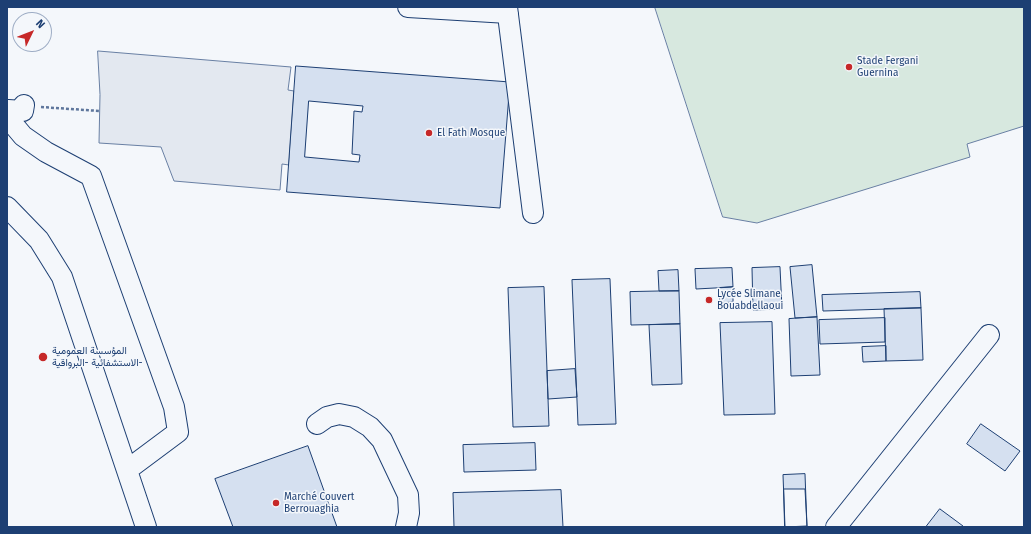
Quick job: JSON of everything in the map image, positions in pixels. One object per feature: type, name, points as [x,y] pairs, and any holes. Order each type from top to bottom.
[{"type":"street","points":[[408,7],[508,10],[533,213]]},
{"type":"street","points":[[13,112],[23,136],[46,152],[91,176],[174,407],[178,432],[126,470]]},
{"type":"street","points":[[7,207],[39,240],[62,277],[146,527]]},
{"type":"street","points":[[836,527],[989,335]]},
{"type":"street","points":[[317,424],[327,417],[339,414],[354,417],[370,427],[382,440],[408,495],[409,513],[406,527]]},
{"type":"path","points":[[13,112],[100,111]]},
{"type":"shaded area","name":"Stade Fergani Guernina","points":[[655,7],[1024,7],[1024,126],[967,144],[970,157],[757,223],[723,217]]},
{"type":"shaded area","points":[[98,51],[291,67],[288,90],[294,91],[289,165],[282,164],[280,190],[174,181],[161,147],[99,143],[100,95]]},
{"type":"building","name":"El Fath Mosque","points":[[296,66],[510,82],[500,208],[287,192]],"holes":[[[309,101],[363,106],[362,112],[354,111],[352,154],[360,155],[359,162],[305,157]]]},
{"type":"building","points":[[812,265],[817,317],[795,318],[790,267]]},
{"type":"building","points":[[780,267],[782,309],[753,310],[752,268]]},
{"type":"building","points":[[732,268],[733,287],[696,289],[695,269]]},
{"type":"building","points":[[678,270],[679,291],[659,291],[658,271]]},
{"type":"building","points":[[610,279],[616,424],[578,425],[572,280]]},
{"type":"building","points":[[544,287],[549,426],[513,427],[508,288]]},
{"type":"building","points":[[733,287],[733,302],[720,303],[719,288]]},
{"type":"building","points":[[679,291],[680,324],[631,325],[630,292]]},
{"type":"building","points":[[920,292],[921,308],[823,311],[822,295]]},
{"type":"building","points":[[921,308],[923,360],[886,361],[884,309]]},
{"type":"building","points":[[817,317],[820,375],[791,376],[789,319]]},
{"type":"building","points":[[885,318],[885,342],[820,344],[819,320]]},
{"type":"building","points":[[772,322],[775,414],[724,415],[720,323]]},
{"type":"building","points":[[680,324],[682,384],[652,385],[649,325]]},
{"type":"building","points":[[886,346],[886,361],[863,362],[862,347]]},
{"type":"building","points":[[575,369],[577,397],[548,399],[547,371]]},
{"type":"building","points":[[981,424],[1020,451],[1005,471],[967,444]]},
{"type":"building","points":[[535,443],[536,470],[464,472],[463,445]]},
{"type":"building","name":"Marché Couvert Berrouaghia","points":[[308,446],[337,527],[233,527],[215,479]]},
{"type":"building","points":[[805,474],[807,527],[785,527],[783,475]]},
{"type":"building","points":[[784,489],[805,489],[807,526],[785,527]]},
{"type":"building","points":[[561,490],[563,527],[454,527],[453,493]]},
{"type":"building","points":[[940,509],[963,526],[926,527]]},
{"type":"place","name":"Stade Fergani Guernina","points":[[849,67]]},
{"type":"place","name":"El Fath Mosque","points":[[429,133]]},
{"type":"place","name":"Lycée Slimane Bouabdellaoui","points":[[709,300]]},
{"type":"place","name":"المؤسسة العمومية الاستشفائية -البرواقية-","points":[[43,357]]},
{"type":"place","name":"Marché Couvert Berrouaghia","points":[[276,503]]}]
